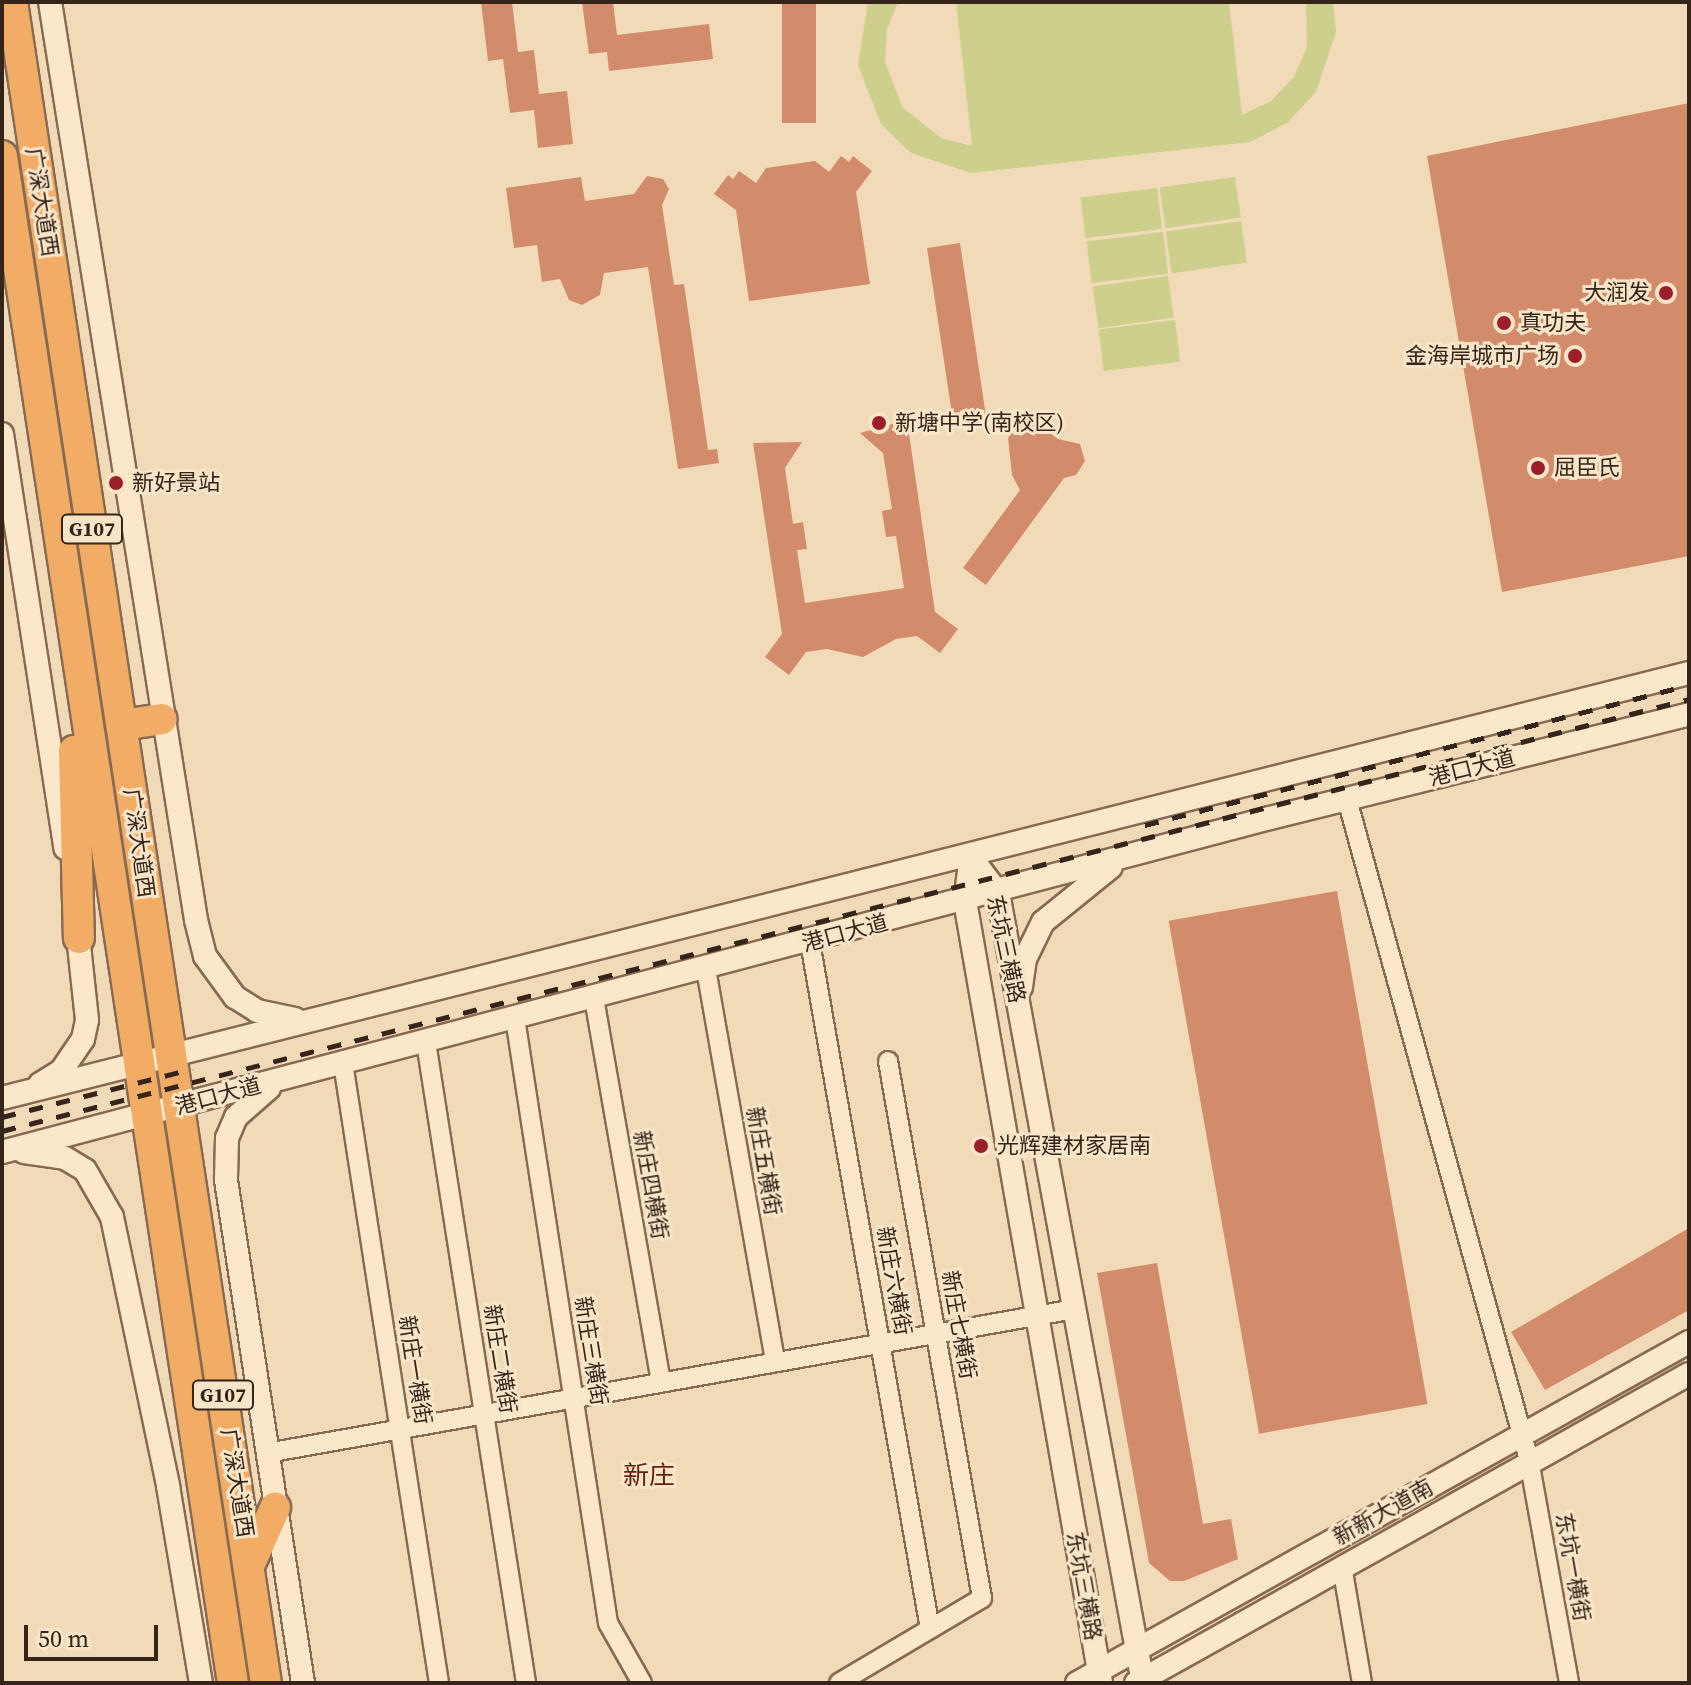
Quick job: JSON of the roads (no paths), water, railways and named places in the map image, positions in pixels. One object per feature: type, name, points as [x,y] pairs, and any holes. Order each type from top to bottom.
[{"type":"highway","name":"广深大道西","points":[[12,2],[266,1683]]},
{"type":"highway","name":"广深大道西","points":[[2,156],[135,1065],[233,1683]]},
{"type":"highway","points":[[74,661],[79,938]]},
{"type":"highway","points":[[122,725],[162,719]]},
{"type":"highway","points":[[249,1566],[275,1508]]},
{"type":"street","points":[[50,2],[162,719],[205,956],[217,978],[257,1011],[309,1020]]},
{"type":"street","points":[[2,434],[79,938],[87,1020],[83,1039],[62,1070],[26,1093]]},
{"type":"street","name":"港口大道","points":[[2,1098],[971,857],[1689,673]]},
{"type":"street","name":"港口大道","points":[[2,1152],[1347,799],[1689,714]]},
{"type":"street","name":"东坑一横街","points":[[1347,799],[1523,1435],[1569,1683]]},
{"type":"street","name":"东坑三横路","points":[[971,857],[998,893],[1137,1648],[1140,1682]]},
{"type":"street","name":"东坑三横路","points":[[971,857],[965,901],[1100,1677]]},
{"type":"street","points":[[1019,1004],[1034,935],[1064,901],[1121,859]]},
{"type":"street","name":"新庄六横街","points":[[810,942],[930,1629]]},
{"type":"street","name":"新庄五横街","points":[[706,969],[775,1361]]},
{"type":"street","name":"新庄四横街","points":[[594,998],[661,1381]]},
{"type":"street","name":"新庄三横街","points":[[515,1018],[608,1623],[642,1683]]},
{"type":"street","name":"新庄二横街","points":[[426,1042],[526,1683]]},
{"type":"street","name":"新庄七横街","points":[[888,1061],[982,1598],[930,1629]]},
{"type":"street","name":"新庄一横街","points":[[343,1063],[439,1683]]},
{"type":"street","points":[[292,1077],[247,1101],[236,1117],[226,1147],[267,1453],[303,1683]]},
{"type":"street","points":[[2,1152],[65,1158],[85,1170],[112,1217],[168,1486],[201,1683]]},
{"type":"street","points":[[267,1453],[1075,1309]]},
{"type":"street","name":"新新大道南","points":[[1077,1683],[1100,1677],[1137,1648],[1689,1342]]},
{"type":"street","name":"新新大道南","points":[[1140,1682],[1529,1460],[1689,1374]]},
{"type":"street","points":[[1342,1566],[1362,1683]]},
{"type":"street","points":[[839,1683],[930,1629]]},
{"type":"railway","points":[[1145,825],[1689,685]]},
{"type":"railway","points":[[2,1131],[1689,699]]},
{"type":"railway","points":[[2,1117],[192,1069]]},
{"type":"place","name":"大润发","points":[[1666,293]]},
{"type":"place","name":"真功夫","points":[[1504,323]]},
{"type":"place","name":"金海岸城市广场","points":[[1575,356]]},
{"type":"place","name":"新塘中学(南校区)","points":[[879,423]]},
{"type":"place","name":"屈臣氏","points":[[1538,468]]},
{"type":"place","name":"新好景站","points":[[116,483]]},
{"type":"place","name":"光辉建材家居南","points":[[981,1146]]},
{"type":"district","name":"新庄","points":[[649,1476]]}]
